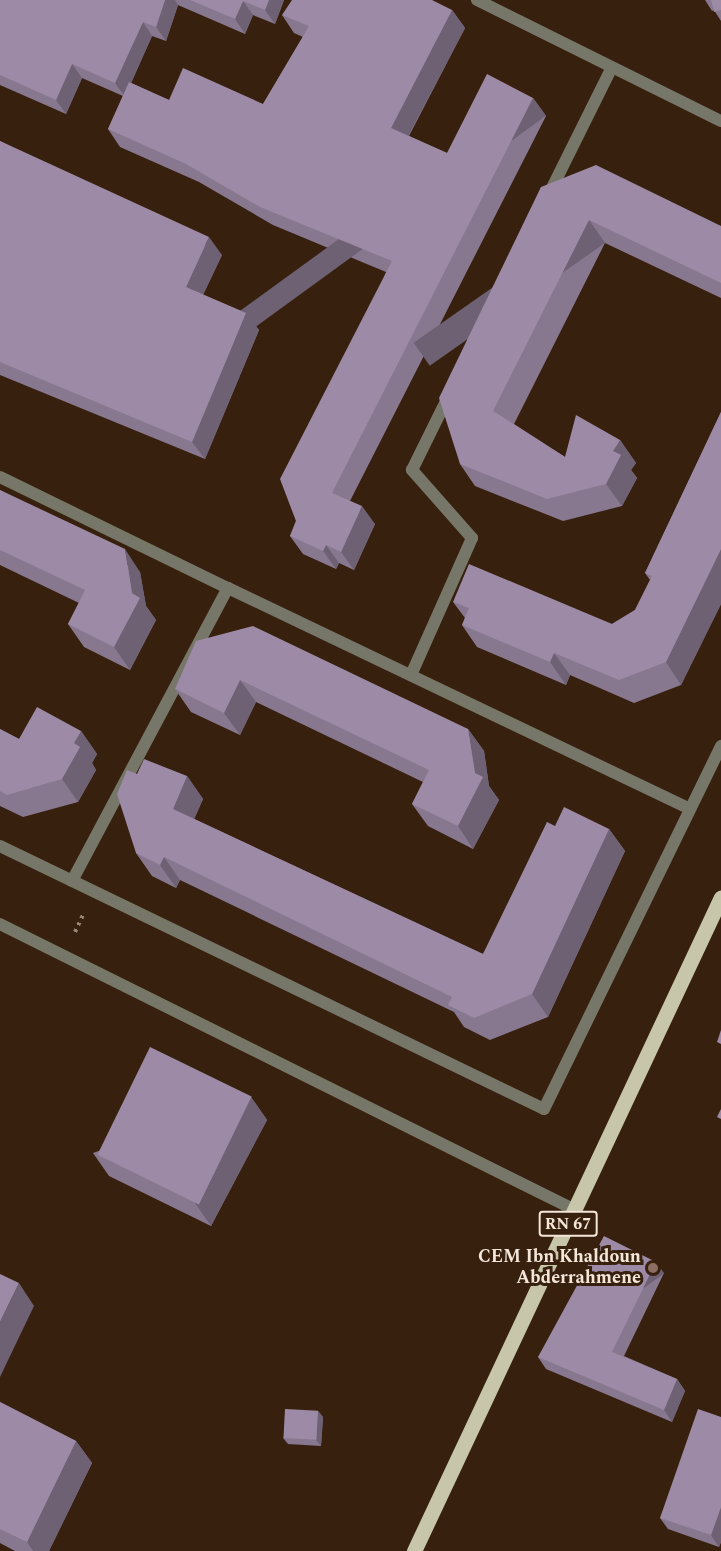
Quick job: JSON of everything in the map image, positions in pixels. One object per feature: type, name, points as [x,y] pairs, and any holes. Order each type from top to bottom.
[{"type":"main road","name":"RN 67","points":[[414,1551],[721,897]]},
{"type":"street","points":[[477,0],[611,69],[721,121]]},
{"type":"street","points":[[543,206],[611,69]]},
{"type":"street","points":[[411,675],[472,538],[412,470],[454,386]]},
{"type":"street","points":[[0,477],[690,809]]},
{"type":"street","points":[[72,881],[228,588]]},
{"type":"street","points":[[0,846],[544,1109],[721,746]]},
{"type":"street","points":[[0,924],[575,1210]]},
{"type":"path","points":[[64,955],[94,892]]},
{"type":"building","points":[[0,0],[165,0],[156,27],[143,22],[115,83],[72,64],[56,100],[0,75]]},
{"type":"building","points":[[190,0],[269,0],[265,10],[243,1],[235,19]]},
{"type":"building","points":[[292,0],[432,0],[452,10],[391,128],[447,153],[487,74],[533,98],[332,493],[362,506],[341,552],[326,545],[323,551],[290,536],[296,521],[280,479],[392,261],[260,207],[186,164],[108,129],[129,82],[169,100],[183,68],[263,104],[309,26],[282,15]]},
{"type":"building","points":[[711,0],[721,0],[721,10],[714,12]]},
{"type":"building","points":[[0,141],[209,237],[186,287],[246,313],[192,442],[0,362]]},
{"type":"building","points":[[596,165],[721,226],[721,283],[589,220],[493,411],[565,457],[576,415],[620,440],[613,451],[621,455],[606,484],[547,499],[460,464],[439,398],[541,187]]},
{"type":"building","points":[[721,412],[721,549],[666,662],[619,680],[554,653],[550,662],[462,625],[469,608],[453,602],[469,564],[612,624],[635,610],[652,576],[645,573]]},
{"type":"building","points":[[0,490],[125,549],[132,593],[140,598],[114,647],[68,624],[85,590],[0,550]]},
{"type":"building","points":[[253,626],[468,729],[475,773],[483,777],[458,826],[412,804],[429,770],[240,680],[224,713],[175,689],[196,641]]},
{"type":"building","points":[[37,707],[81,731],[74,743],[80,747],[62,779],[7,795],[0,791],[0,729],[19,739]]},
{"type":"building","points":[[144,759],[187,776],[173,809],[483,954],[547,822],[555,826],[564,807],[609,829],[532,994],[474,1018],[448,1005],[452,997],[164,857],[160,865],[136,853],[117,794],[127,770],[137,774]]},
{"type":"building","points":[[721,1030],[721,1044],[717,1042]]},
{"type":"building","points":[[150,1047],[252,1097],[199,1204],[97,1155]]},
{"type":"building","points":[[604,1236],[656,1262],[612,1352],[677,1379],[664,1410],[538,1357]]},
{"type":"building","points":[[0,1274],[19,1283],[0,1322]]},
{"type":"building","points":[[0,1402],[76,1441],[27,1542],[0,1529]]},
{"type":"building","points":[[285,1409],[318,1411],[316,1440],[283,1438]]},
{"type":"building","points":[[698,1409],[721,1417],[721,1507],[711,1535],[660,1518]]},
{"type":"place","name":"CEM Ibn Khaldoun Abderrahmene","points":[[653,1268]]}]
